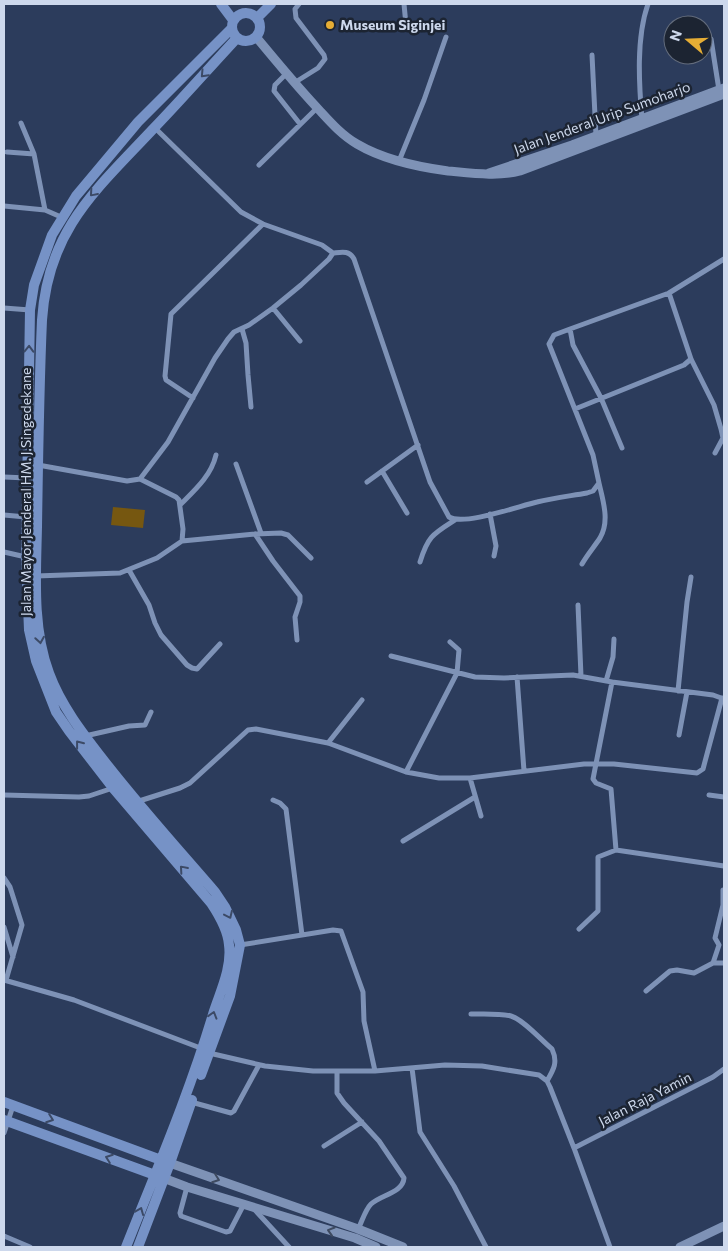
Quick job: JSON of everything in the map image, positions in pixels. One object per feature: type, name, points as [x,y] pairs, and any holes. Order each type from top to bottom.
[{"type":"main road","points":[[221,4],[237,38],[247,41],[256,36],[260,29],[241,4]]},
{"type":"main road","points":[[232,24],[240,14],[252,16],[271,4]]},
{"type":"main road","name":"Jalan Mayor Jenderal HM. J.Singedekane","points":[[159,1177],[191,1102],[206,1051],[230,958],[228,939],[220,917],[211,903],[113,788],[56,712],[41,677],[31,646],[26,557],[30,310],[34,285],[52,235],[86,183],[133,129],[232,24]]},
{"type":"main road","name":"Jalan Mayor Jenderal HM. J.Singedekane","points":[[166,1161],[206,1051],[230,996],[240,946],[236,930],[215,892],[136,802],[84,736],[61,699],[49,674],[42,652],[36,576],[39,393],[43,299],[46,281],[56,252],[82,206],[237,38]]},
{"type":"main road","points":[[28,393],[39,393]]},
{"type":"main road","points":[[28,411],[39,411]]},
{"type":"main road","points":[[8,1104],[166,1161]]},
{"type":"main road","points":[[6,1121],[159,1177]]},
{"type":"main road","points":[[126,1247],[159,1177]]},
{"type":"main road","points":[[138,1247],[159,1177]]},
{"type":"street","points":[[294,83],[321,65],[325,57],[296,18],[295,9],[300,4]]},
{"type":"street","points":[[404,4],[406,25]]},
{"type":"street","points":[[642,123],[640,72],[642,27],[648,4]]},
{"type":"street","name":"Jalan Jenderal Urip Sumoharjo","points":[[256,36],[286,74],[317,108],[343,134],[358,145],[399,161],[440,169],[500,175],[510,174],[722,91]]},
{"type":"street","points":[[399,161],[424,100],[446,37]]},
{"type":"street","points":[[713,48],[722,91]]},
{"type":"street","points":[[592,54],[597,139]]},
{"type":"street","points":[[286,74],[275,85],[274,91],[300,124]]},
{"type":"street","points":[[259,165],[317,108]]},
{"type":"street","points":[[21,123],[34,154],[45,210]]},
{"type":"street","points":[[155,128],[235,208],[262,224],[322,245],[332,254]]},
{"type":"street","points":[[7,152],[34,154]]},
{"type":"street","points":[[4,206],[45,210],[62,217]]},
{"type":"street","points":[[193,398],[166,380],[171,314],[262,224]]},
{"type":"street","points":[[332,254],[349,253],[354,259],[430,482],[449,517],[455,520]]},
{"type":"street","points":[[140,479],[168,442],[223,345],[234,332],[242,329],[273,308],[302,285],[330,259],[332,254]]},
{"type":"street","points":[[582,564],[600,538],[606,515],[593,455],[549,344],[554,335],[669,293],[724,259]]},
{"type":"street","points":[[669,293],[691,359],[714,405],[723,438],[715,453]]},
{"type":"street","points":[[4,308],[30,310]]},
{"type":"street","points":[[273,308],[300,341]]},
{"type":"street","points":[[242,329],[246,343],[252,407]]},
{"type":"street","points":[[570,329],[573,345],[601,398],[622,448]]},
{"type":"street","points":[[575,409],[684,365],[691,359]]},
{"type":"street","points":[[366,482],[418,445]]},
{"type":"street","points":[[180,505],[205,479],[214,464],[216,455]]},
{"type":"street","points":[[236,464],[258,533],[273,561],[300,596],[295,617],[297,640]]},
{"type":"street","points":[[38,465],[127,481],[140,479],[176,497],[180,505],[182,541]]},
{"type":"street","points":[[382,472],[407,513]]},
{"type":"street","points":[[4,477],[27,478]]},
{"type":"street","points":[[420,562],[425,545],[432,536],[455,520],[490,514],[538,501],[594,491],[598,483]]},
{"type":"street","points":[[490,514],[496,546],[494,556]]},
{"type":"street","points":[[4,515],[27,517]]},
{"type":"street","points":[[36,576],[111,574],[129,570],[157,558],[182,541],[258,533],[288,534],[311,558]]},
{"type":"street","points":[[4,552],[26,557]]},
{"type":"street","points":[[129,570],[149,605],[161,635],[187,665],[197,669],[220,644]]},
{"type":"street","points":[[678,691],[691,577]]},
{"type":"street","points":[[578,604],[581,676]]},
{"type":"street","points":[[614,638],[613,657],[595,764],[594,781],[610,787],[612,790],[616,850]]},
{"type":"street","points":[[406,772],[457,673],[460,650],[450,642]]},
{"type":"street","points":[[136,802],[190,783],[248,730],[263,730],[328,743],[406,772],[439,778],[470,778],[595,764],[614,764],[700,773],[704,766],[723,698],[573,675],[475,677],[390,656]]},
{"type":"street","points":[[517,677],[524,771]]},
{"type":"street","points":[[679,735],[687,692]]},
{"type":"street","points":[[328,743],[362,700]]},
{"type":"street","points":[[84,736],[129,726],[145,725],[151,712]]},
{"type":"street","points":[[470,778],[481,816]]},
{"type":"street","points":[[4,795],[79,797],[89,796],[113,788]]},
{"type":"street","points":[[709,795],[724,797]]},
{"type":"street","points":[[403,841],[475,796]]},
{"type":"street","points":[[272,800],[280,803],[286,810],[302,935]]},
{"type":"street","points":[[579,930],[598,910],[598,857],[616,850],[724,866]]},
{"type":"street","points":[[4,878],[10,887],[22,925],[5,980],[74,1000],[206,1051],[258,1065],[337,1072],[445,1065],[482,1066],[534,1073],[543,1077],[547,1081],[574,1148],[610,1247]]},
{"type":"street","points":[[713,963],[719,946],[715,938],[723,905],[723,890]]},
{"type":"street","points":[[4,927],[13,958]]},
{"type":"street","points":[[240,946],[333,930],[341,931],[363,992],[364,1021],[375,1071]]},
{"type":"street","points":[[646,991],[670,971],[677,970],[694,973],[713,963],[724,963]]},
{"type":"street","points":[[471,1014],[500,1014],[512,1017],[527,1027],[552,1049],[556,1064],[547,1081]]},
{"type":"street","points":[[191,1102],[231,1113],[234,1111],[258,1065]]},
{"type":"street","points":[[412,1068],[420,1132],[458,1194],[486,1247]]},
{"type":"street","name":"Jalan Raja Yamin","points":[[574,1148],[724,1069]]},
{"type":"street","points":[[337,1072],[337,1093],[380,1141],[404,1180],[400,1187],[370,1204],[358,1230]]},
{"type":"street","points":[[4,1133],[8,1104]]},
{"type":"street","points":[[324,1146],[362,1122]]},
{"type":"street","points":[[166,1161],[358,1230],[390,1245],[403,1247]]},
{"type":"street","points":[[159,1177],[355,1238],[376,1247]]},
{"type":"street","points":[[187,1187],[180,1213],[181,1216],[226,1232],[230,1231],[249,1206]]},
{"type":"street","points":[[249,1206],[289,1247]]},
{"type":"street","points":[[680,1247],[724,1226]]},
{"type":"street","points":[[4,1236],[30,1247]]},
{"type":"shaded area","points":[[113,507],[145,510],[143,528],[111,525]]},
{"type":"place","name":"Museum Siginjei","points":[[330,25]]}]
